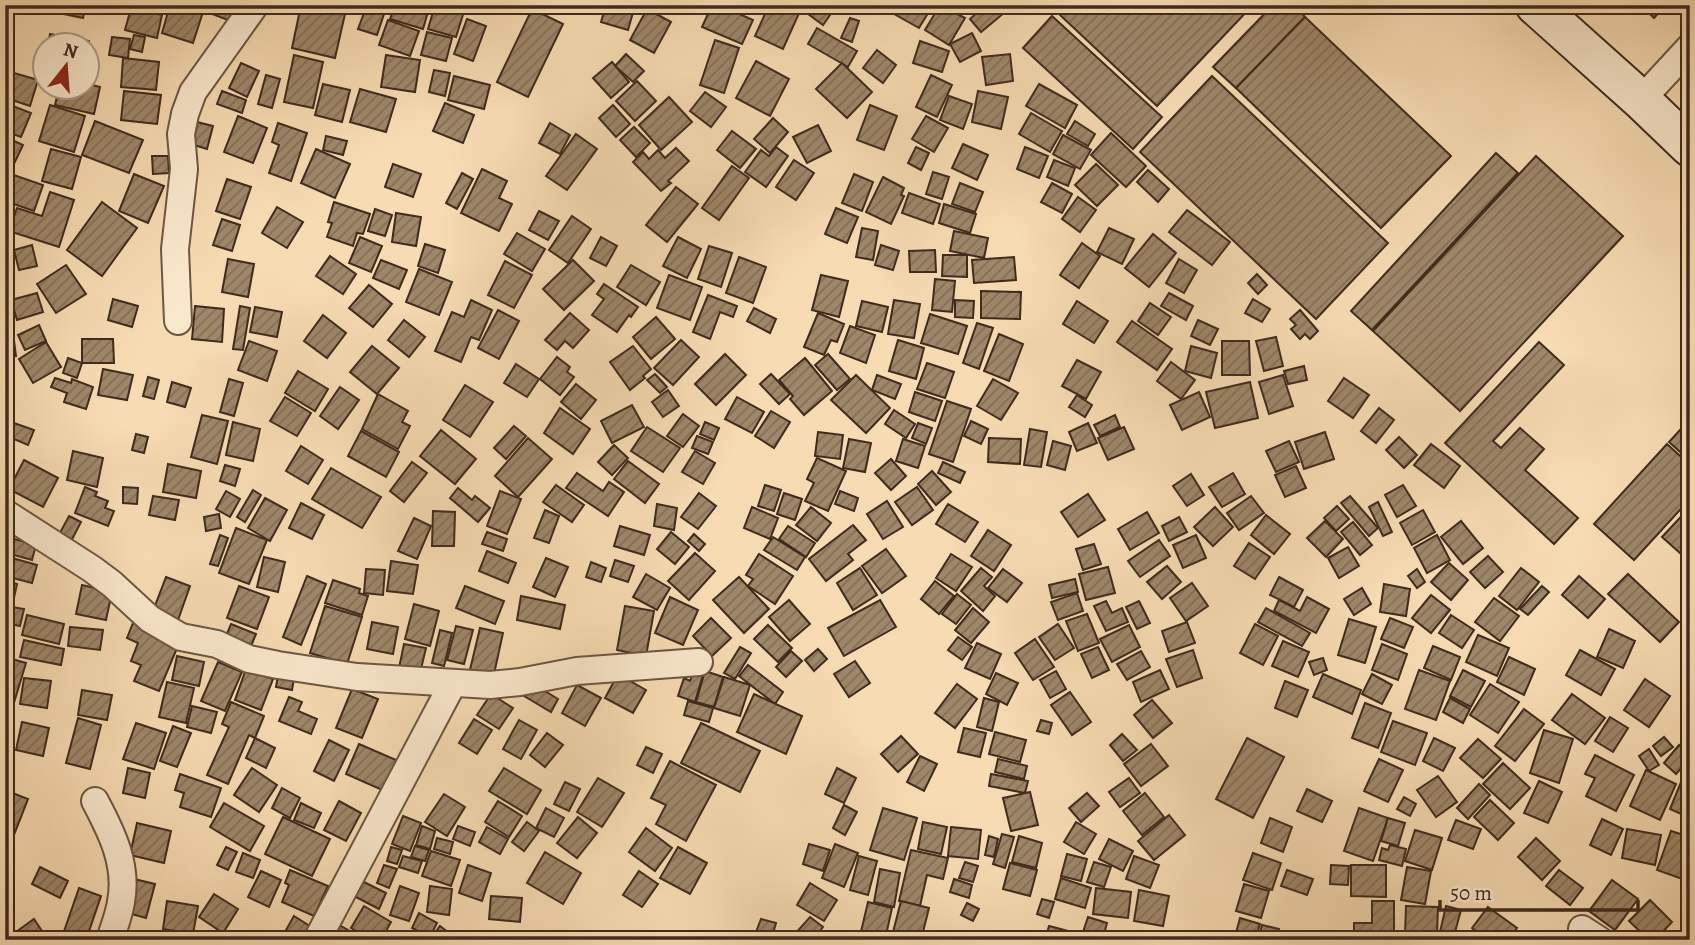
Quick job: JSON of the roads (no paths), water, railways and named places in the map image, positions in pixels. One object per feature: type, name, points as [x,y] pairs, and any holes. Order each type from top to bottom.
[{"type":"street","points":[[178,321],[175,248],[184,169],[181,134],[185,114],[193,92],[255,5]]},
{"type":"street","points":[[1540,7],[1690,147]]},
{"type":"street","points":[[1641,100],[1690,47]]},
{"type":"street","points":[[5,513],[92,569],[150,619],[181,637],[217,645],[249,659],[278,666],[357,677],[490,685],[577,671],[699,662]]},
{"type":"street","points":[[317,940],[453,683]]},
{"type":"street","points":[[94,801],[113,835],[124,872],[121,902],[110,940]]}]
